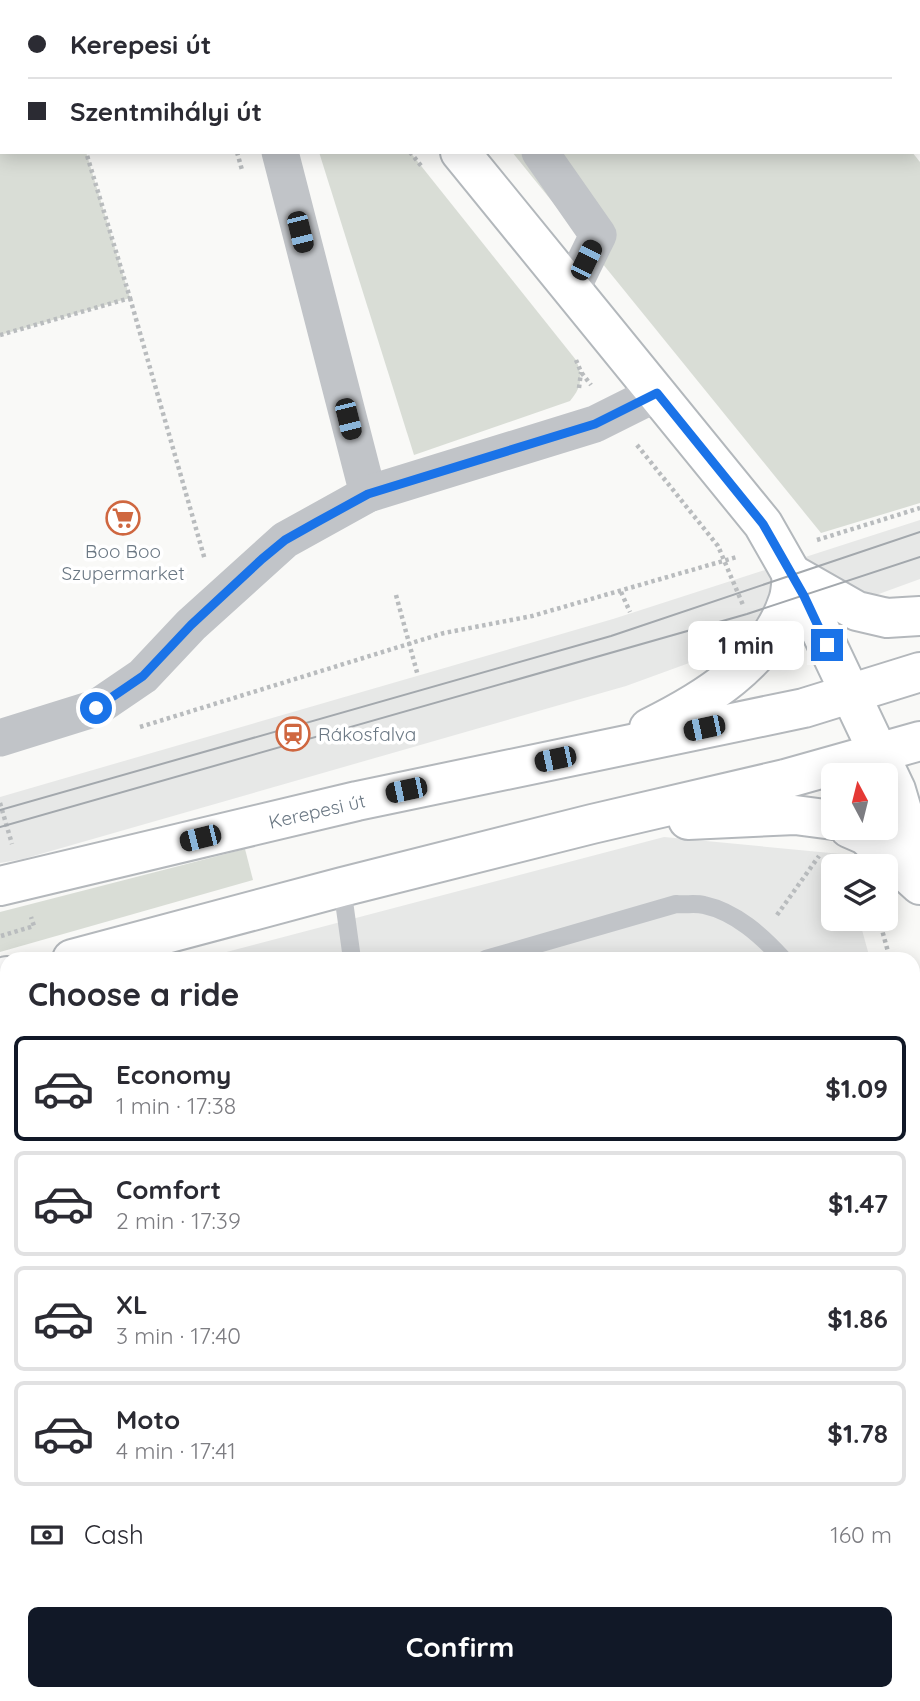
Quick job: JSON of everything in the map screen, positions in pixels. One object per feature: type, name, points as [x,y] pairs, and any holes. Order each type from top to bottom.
[{"type":"main road","points":[[462,154],[763,524],[785,561],[896,790],[920,870]]},
{"type":"main road","points":[[785,561],[857,611],[887,618],[920,616]]},
{"type":"main road","points":[[605,749],[677,714],[727,681],[760,651],[788,601],[785,561]]},
{"type":"main road","name":"Kerepesi út","points":[[0,886],[344,804],[804,708],[920,672]]},
{"type":"main road","points":[[98,952],[592,824],[785,779],[920,741]]},
{"type":"main road","points":[[592,824],[795,815],[821,825]]},
{"type":"main road","points":[[870,840],[920,885]]},
{"type":"street","points":[[281,154],[368,494]]},
{"type":"street","points":[[542,154],[598,235],[572,288]]},
{"type":"street","points":[[0,738],[96,708],[143,676],[191,625],[285,540],[368,494],[595,424],[657,393]]},
{"type":"lane","points":[[342,887],[351,952]]},
{"type":"lane","points":[[510,952],[676,904],[704,905],[735,918],[762,936],[777,952]]},
{"type":"path","points":[[87,154],[208,571]]},
{"type":"path","points":[[0,335],[130,298]]},
{"type":"path","points":[[581,372],[718,546],[747,614]]},
{"type":"path","points":[[132,729],[409,644],[532,616],[621,592],[725,559],[785,561],[810,542],[920,508]]},
{"type":"path","points":[[621,592],[630,612]]},
{"type":"path","points":[[396,595],[418,676]]},
{"type":"path","points":[[762,936],[830,840]]},
{"type":"path","points":[[882,931],[888,952]]},
{"type":"shaded area","points":[[0,154],[87,154],[130,298],[0,335]]},
{"type":"shaded area","points":[[320,154],[412,154],[576,360],[580,371],[577,391],[570,401],[414,455]]},
{"type":"shaded area","points":[[514,154],[914,154],[920,162],[920,503],[821,533]]},
{"type":"shaded area","points":[[920,520],[920,579],[626,686],[23,859],[0,863],[0,797],[613,619]]},
{"type":"shaded area","points":[[664,837],[841,854],[821,854],[821,931],[862,931],[868,952],[227,952]]},
{"type":"shaded area","points":[[245,849],[253,880],[0,952],[0,912]]},
{"type":"tram line","points":[[0,810],[611,636],[920,532]]},
{"type":"tram line","points":[[0,827],[747,614],[920,557]]},
{"type":"place","name":"Boo Boo Szupermarket","points":[[123,518]]},
{"type":"place","name":"Rákosfalva","points":[[293,734]]},
{"type":"route","points":[[96,708],[143,676],[191,625],[262,559],[285,540],[317,522],[368,494],[595,424],[657,393],[763,524],[804,596],[827,645]]}]
